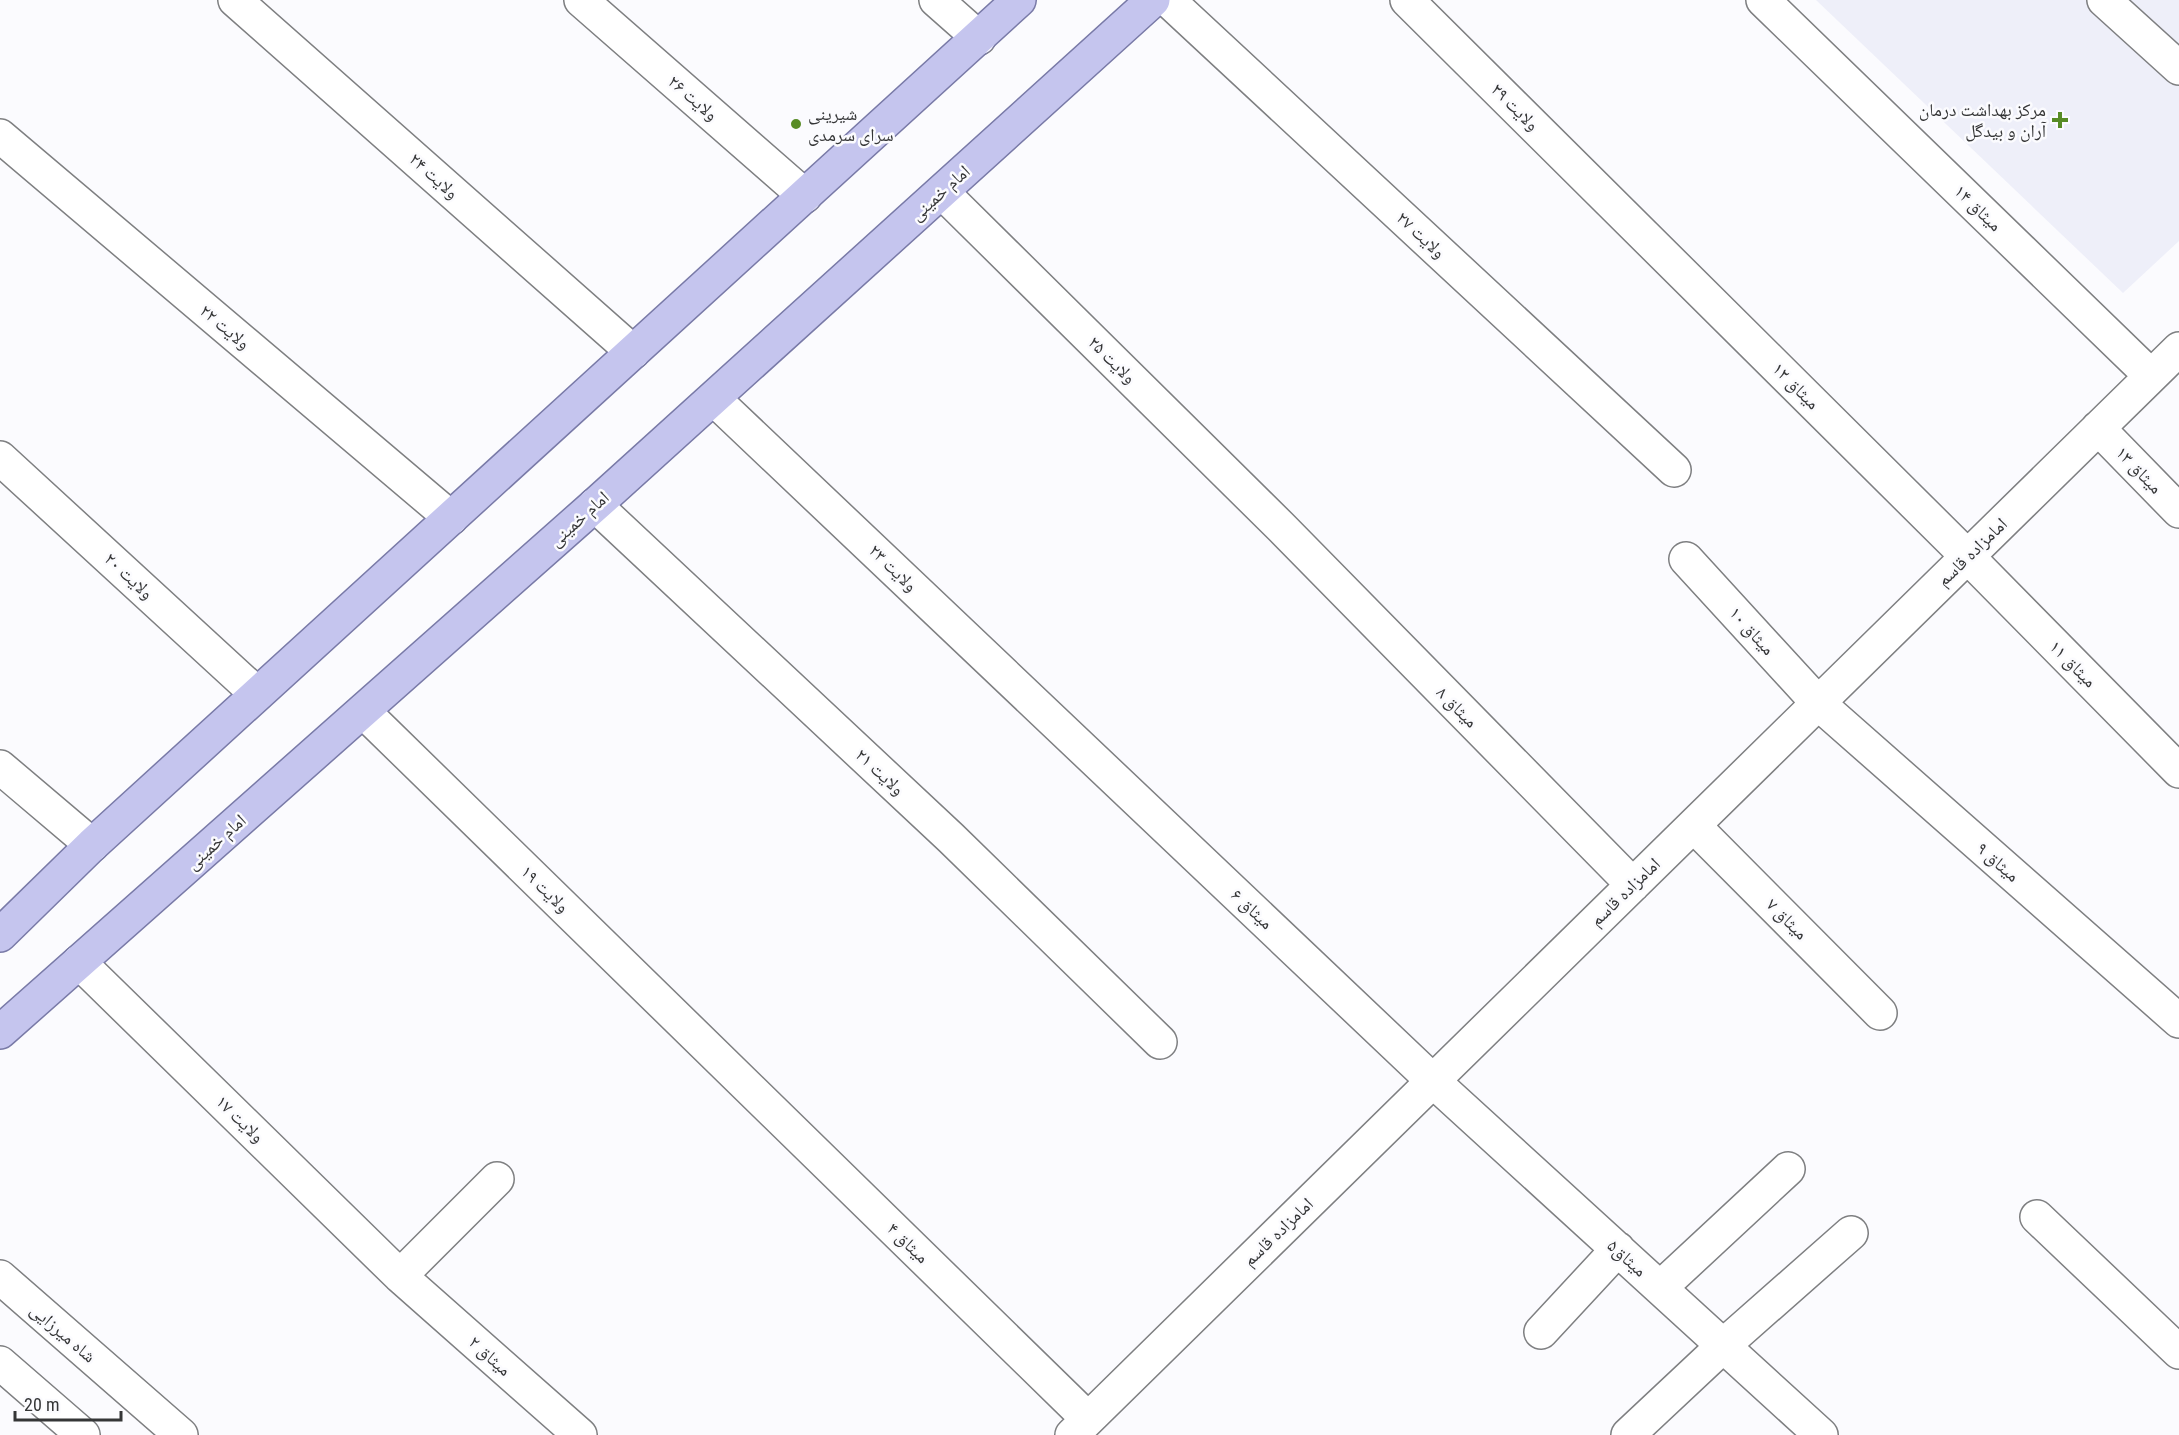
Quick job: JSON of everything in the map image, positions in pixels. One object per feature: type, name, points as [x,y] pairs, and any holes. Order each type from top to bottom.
[{"type":"main road","points":[[0,935],[92,845],[1019,0]]},
{"type":"main road","name":"امام خمینی","points":[[0,1032],[714,399],[1153,0]]},
{"type":"street","name":"ولایت ۲۴","points":[[235,0],[633,352]]},
{"type":"street","name":"ولایت ۲۶","points":[[581,0],[805,196]]},
{"type":"street","points":[[936,0],[979,38]]},
{"type":"street","name":"ولایت ۲۷","points":[[1168,0],[1674,470]]},
{"type":"street","name":"ولایت ۲۹","points":[[1407,0],[1624,215]]},
{"type":"street","name":"میثاق ۱۴","points":[[1763,0],[2151,376]]},
{"type":"street","points":[[2104,0],[2179,68]]},
{"type":"street","name":"ولایت ۲۲","points":[[0,136],[451,518]]},
{"type":"street","name":"ولایت ۲۵","points":[[942,192],[1282,528]]},
{"type":"street","name":"میثاق ۱۲","points":[[1624,215],[1968,557]]},
{"type":"street","name":"امامزاده قاسم","points":[[1080,1427],[2179,349]]},
{"type":"street","name":"ولایت ۲۳","points":[[714,399],[1071,738]]},
{"type":"street","name":"میثاق ۱۳","points":[[2098,428],[2179,511]]},
{"type":"street","name":"ولایت ۲۰","points":[[0,458],[257,694]]},
{"type":"street","name":"ولایت ۲۱","points":[[595,505],[951,838],[1160,1042]]},
{"type":"street","name":"میثاق ۸","points":[[1282,528],[1633,885]]},
{"type":"street","name":"میثاق ۱۱","points":[[1968,557],[2179,771]]},
{"type":"street","name":"میثاق ۱۰","points":[[1686,559],[1818,703]]},
{"type":"street","name":"میثاق ۹","points":[[1818,703],[2179,1021]]},
{"type":"street","name":"ولایت ۱۹","points":[[363,711],[728,1067]]},
{"type":"street","name":"میثاق ۶","points":[[1071,738],[1433,1080]]},
{"type":"street","points":[[0,767],[92,845]]},
{"type":"street","name":"میثاق ۷","points":[[1694,826],[1880,1013]]},
{"type":"street","name":"ولایت ۱۷","points":[[79,962],[400,1276]]},
{"type":"street","name":"میثاق ۴","points":[[728,1067],[1080,1427]]},
{"type":"street","name":"میثاق۵","points":[[1433,1080],[1821,1435]]},
{"type":"street","points":[[1660,1288],[1788,1170]]},
{"type":"street","points":[[400,1276],[497,1179]]},
{"type":"street","points":[[2037,1217],[2179,1352]]},
{"type":"street","points":[[1628,1435],[1724,1345],[1851,1233]]},
{"type":"street","points":[[1541,1332],[1618,1249]]},
{"type":"street","name":"میثاق ۲","points":[[400,1276],[580,1435]]},
{"type":"street","name":"شاه میرزایی","points":[[0,1277],[181,1435]]},
{"type":"street","points":[[0,1363],[83,1435]]},
{"type":"shaded area","name":"مرکز بهداشت درمان آران و بیدگل","points":[[1816,0],[2179,0],[2179,241],[2123,293]]},
{"type":"place","name":"مرکز بهداشت درمان آران و بیدگل","points":[[2060,120]]},
{"type":"place","name":"شیرینی سرای سرمدی","points":[[796,124]]}]
